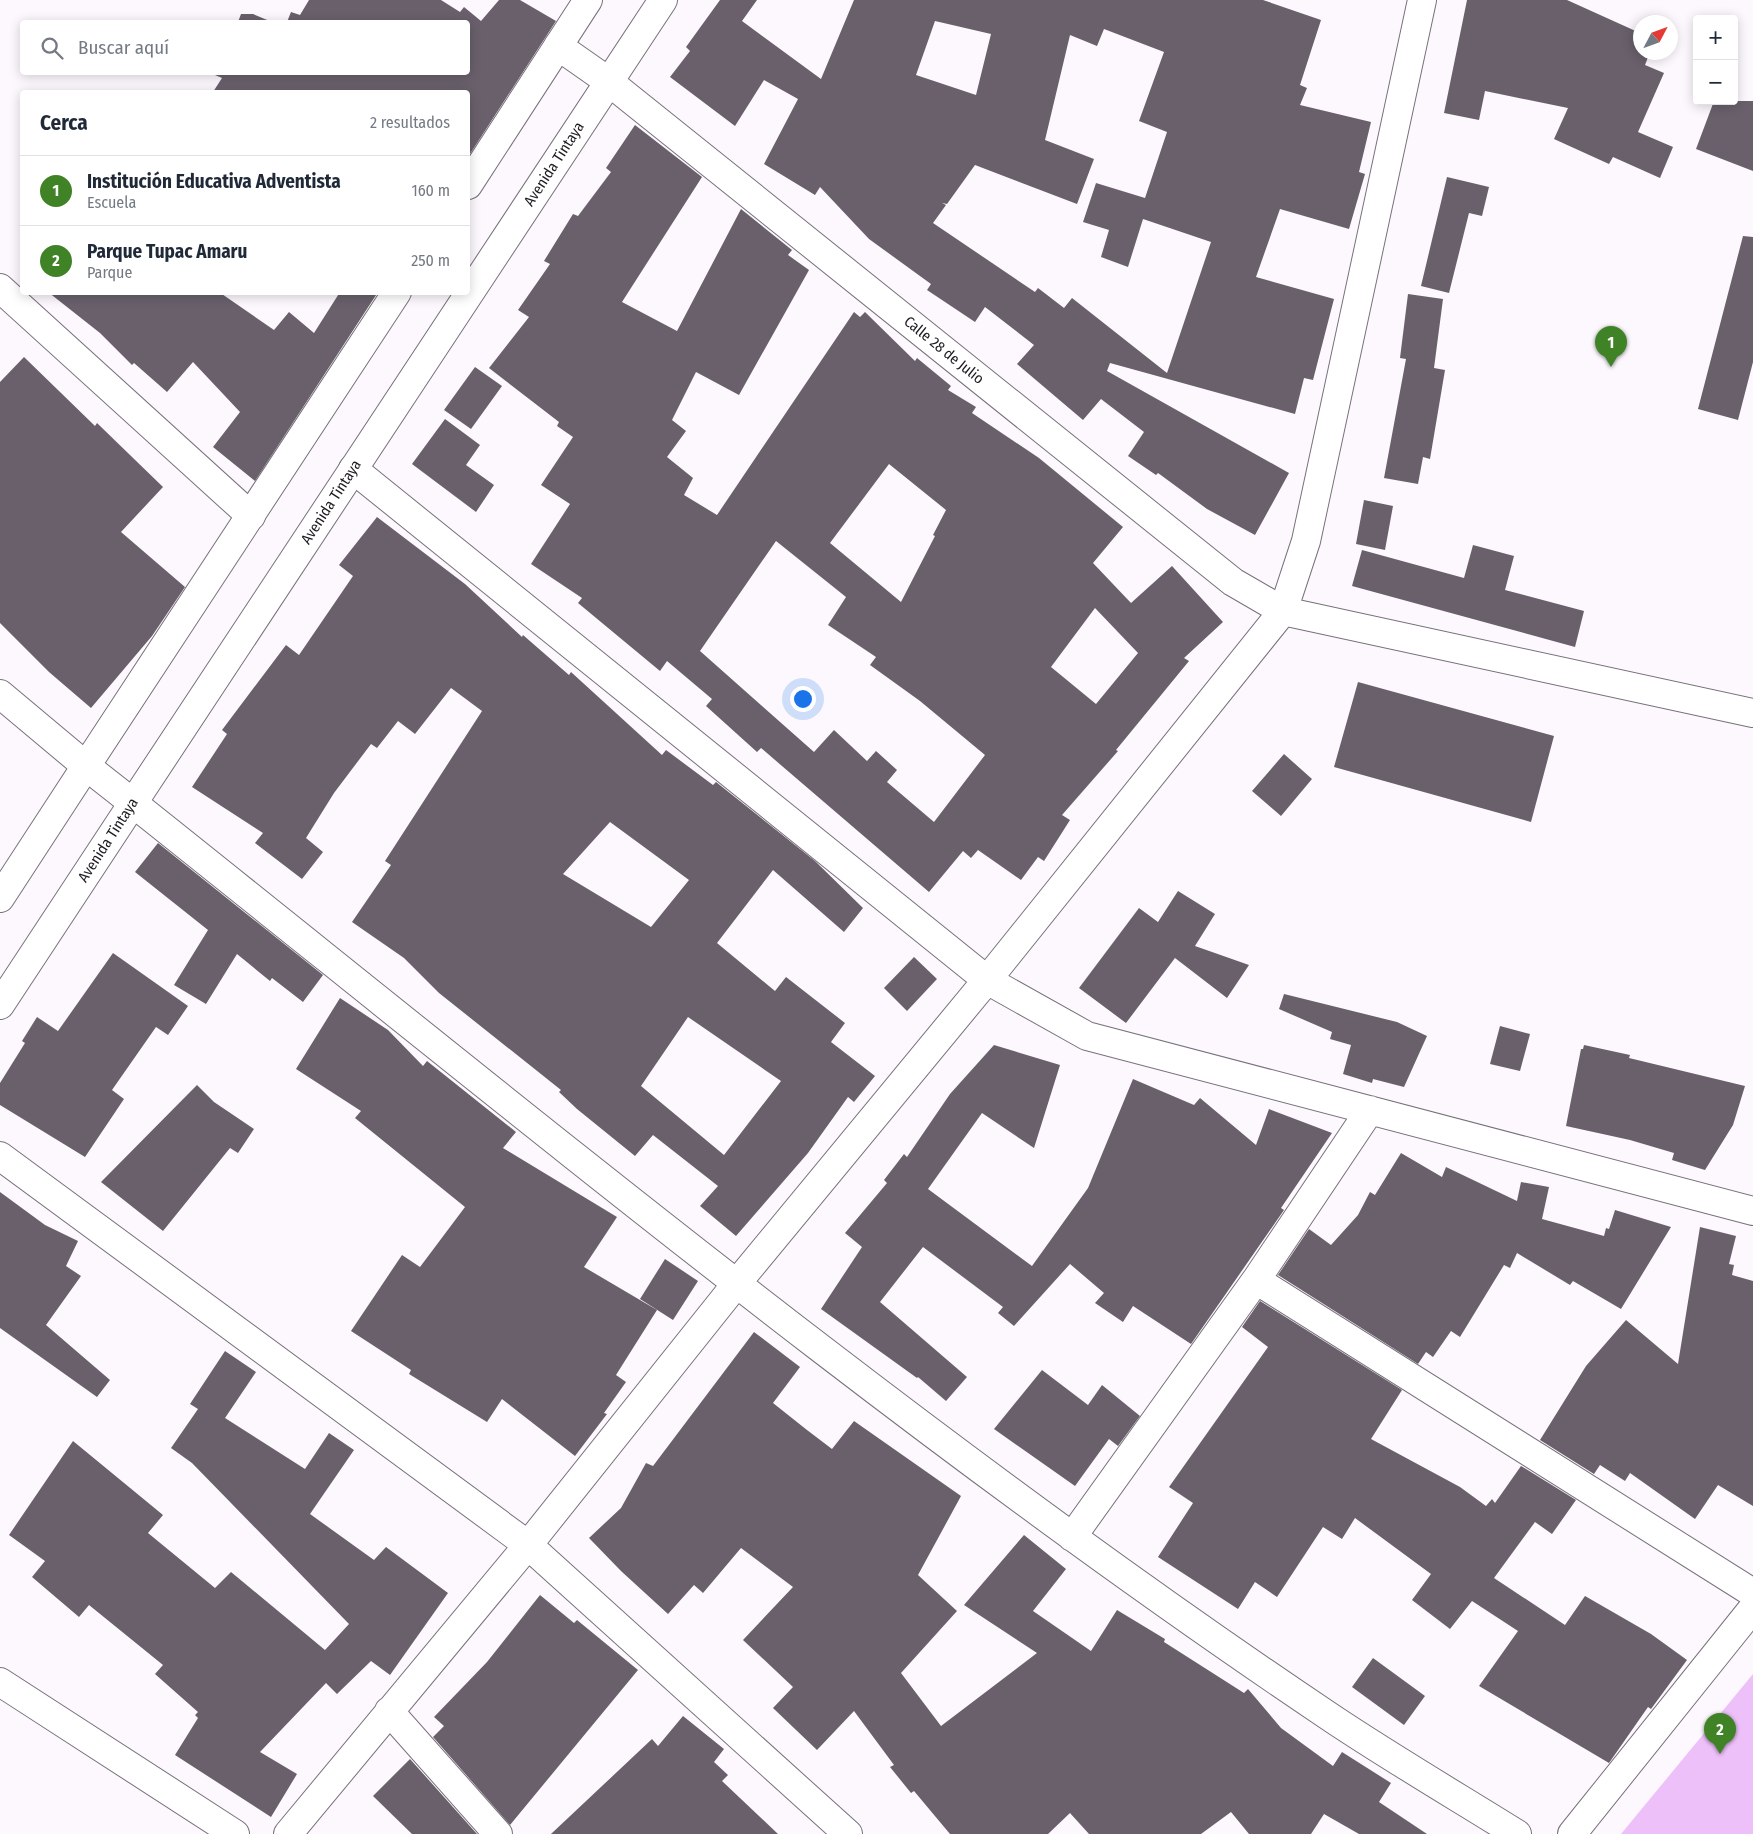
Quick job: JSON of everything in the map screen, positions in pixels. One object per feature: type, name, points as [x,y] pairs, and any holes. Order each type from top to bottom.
[{"type":"street","points":[[470,182],[588,0]]},
{"type":"street","name":"Avenida Tintaya","points":[[470,291],[663,0]]},
{"type":"street","points":[[288,1834],[528,1544],[737,1283],[987,980],[1284,611],[1306,541],[1422,0]]},
{"type":"street","name":"Calle 28 de Julio","points":[[558,46],[608,81],[1233,582],[1284,611],[1753,713]]},
{"type":"street","points":[[0,288],[251,516]]},
{"type":"street","points":[[0,898],[395,295]]},
{"type":"street","name":"Avenida Tintaya","points":[[0,1005],[467,295]]},
{"type":"street","points":[[353,469],[987,980],[1087,1036],[1753,1211]]},
{"type":"street","points":[[0,694],[86,766],[737,1283],[1072,1537],[1335,1720],[1517,1834]]},
{"type":"street","points":[[1072,1537],[1256,1280],[1370,1110]]},
{"type":"street","points":[[0,1156],[528,1544],[848,1834]]},
{"type":"street","points":[[1256,1280],[1753,1593]]},
{"type":"street","points":[[1572,1834],[1753,1608]]},
{"type":"street","points":[[0,1682],[235,1834]]},
{"type":"street","points":[[389,1711],[498,1834]]},
{"type":"shaded area","points":[[1753,1674],[1753,1834],[1621,1834]]},
{"type":"building","points":[[309,0],[441,0],[460,12],[464,7],[481,21],[499,0],[520,0],[556,21],[470,154],[470,90],[214,90],[222,78],[215,75],[470,75],[470,20],[288,20],[291,12],[300,15]]},
{"type":"building","points":[[720,0],[757,0],[742,21],[821,79],[854,0],[1263,0],[1321,20],[1300,85],[1307,88],[1300,105],[1371,122],[1359,172],[1365,174],[1349,229],[1280,209],[1256,277],[1334,299],[1313,380],[1304,378],[1295,414],[1110,363],[1107,371],[1289,473],[1255,535],[1207,509],[1158,473],[1156,475],[1128,456],[1144,432],[1101,399],[1083,420],[1017,364],[1034,345],[985,307],[975,322],[927,290],[931,284],[869,239],[820,187],[815,195],[764,164],[798,99],[764,80],[735,126],[670,77],[690,51],[686,47]],"holes":[[[935,21],[991,34],[976,95],[916,75]],[[1104,29],[1164,52],[1139,121],[1167,132],[1145,198],[1096,183],[1083,222],[1109,230],[1101,257],[1128,267],[1143,219],[1211,242],[1167,373],[1072,298],[1064,308],[1038,288],[1035,292],[933,223],[946,205],[942,203],[947,204],[975,165],[1077,204],[1094,159],[1045,140],[1070,35],[1097,46]]]},
{"type":"building","points":[[1467,0],[1567,0],[1633,30],[1633,60],[1647,60],[1645,65],[1664,73],[1638,132],[1673,147],[1660,178],[1613,157],[1609,164],[1554,139],[1568,108],[1485,91],[1479,120],[1444,113]]},
{"type":"building","points":[[241,14],[253,14],[267,20],[239,20]]},
{"type":"building","points":[[1738,101],[1753,101],[1753,171],[1696,149],[1712,105],[1738,105]]},
{"type":"building","points":[[635,125],[702,177],[622,302],[677,331],[741,209],[792,250],[788,255],[809,270],[739,395],[696,372],[672,420],[686,431],[667,457],[693,478],[684,495],[717,515],[854,312],[860,317],[865,312],[915,361],[917,358],[951,386],[948,390],[976,407],[972,413],[1039,458],[1123,527],[1093,563],[1131,603],[1172,566],[1223,622],[1184,658],[1189,661],[1116,750],[1118,751],[1062,815],[1070,820],[1044,861],[1038,857],[1021,880],[978,850],[971,858],[963,851],[929,892],[761,748],[757,752],[706,706],[712,699],[667,661],[660,671],[578,603],[582,598],[531,564],[570,504],[541,485],[573,437],[557,426],[559,422],[489,368],[529,317],[518,310],[550,264],[544,261],[573,214],[578,216],[611,172],[606,168]],"holes":[[[889,464],[946,510],[933,535],[935,536],[901,602],[830,543]],[[776,541],[846,597],[828,625],[876,657],[870,665],[920,701],[985,755],[934,822],[887,782],[897,770],[876,751],[867,761],[834,730],[814,752],[700,651]],[[1095,608],[1138,653],[1096,704],[1051,667]]]},
{"type":"building","points":[[1447,177],[1489,187],[1482,216],[1469,213],[1449,293],[1421,286]]},
{"type":"building","points":[[1743,236],[1753,237],[1753,362],[1738,420],[1698,409]]},
{"type":"building","points":[[1408,294],[1443,299],[1434,368],[1445,370],[1430,459],[1423,457],[1418,484],[1384,478],[1406,359],[1400,358]]},
{"type":"building","points":[[52,295],[223,295],[274,330],[289,312],[314,333],[338,295],[376,295],[255,481],[213,447],[240,412],[193,362],[167,392],[134,363],[132,365],[100,333]]},
{"type":"building","points":[[24,357],[95,426],[97,423],[163,487],[121,532],[185,587],[152,636],[91,708],[49,672],[0,623],[0,382]]},
{"type":"building","points":[[475,367],[502,386],[471,429],[444,410]]},
{"type":"building","points":[[445,419],[480,445],[466,465],[494,485],[476,512],[412,464]]},
{"type":"building","points":[[1364,500],[1393,506],[1385,550],[1356,544]]},
{"type":"building","points":[[377,517],[465,584],[522,637],[523,635],[569,675],[571,672],[662,755],[666,750],[713,785],[716,782],[815,861],[863,908],[844,932],[773,870],[717,943],[775,991],[786,977],[845,1023],[831,1042],[875,1076],[854,1102],[848,1097],[808,1153],[736,1236],[700,1206],[718,1186],[653,1135],[635,1156],[577,1109],[559,1092],[561,1090],[439,993],[404,958],[352,922],[391,865],[385,861],[482,711],[451,688],[415,734],[398,721],[377,748],[371,744],[334,793],[306,838],[323,852],[302,879],[255,843],[263,833],[192,787],[227,734],[222,730],[286,645],[299,655],[353,576],[339,565]],"holes":[[[610,822],[689,880],[651,927],[563,874]],[[688,1017],[781,1081],[724,1155],[641,1086]]]},
{"type":"building","points":[[1473,545],[1514,556],[1505,590],[1584,611],[1575,647],[1352,586],[1362,550],[1464,578]]},
{"type":"building","points":[[1358,682],[1554,736],[1531,822],[1334,767]]},
{"type":"building","points":[[1284,754],[1312,779],[1281,816],[1252,791]]},
{"type":"building","points":[[158,843],[323,975],[303,1002],[272,978],[270,981],[237,954],[206,1004],[174,985],[208,930],[135,872]]},
{"type":"building","points":[[1178,891],[1215,914],[1195,946],[1249,965],[1227,998],[1175,958],[1126,1023],[1079,988],[1139,908],[1158,922]]},
{"type":"building","points":[[113,953],[188,1006],[168,1035],[156,1027],[112,1090],[124,1099],[85,1157],[0,1105],[0,1083],[25,1043],[22,1041],[37,1017],[58,1031]]},
{"type":"building","points":[[914,957],[937,979],[907,1011],[884,988]]},
{"type":"building","points":[[1284,994],[1397,1022],[1427,1036],[1404,1087],[1373,1079],[1372,1083],[1343,1074],[1351,1045],[1330,1039],[1332,1032],[1279,1009]]},
{"type":"building","points":[[340,998],[388,1030],[423,1066],[427,1061],[516,1132],[503,1148],[617,1217],[584,1267],[657,1310],[616,1375],[626,1382],[604,1413],[607,1414],[575,1456],[502,1399],[487,1422],[409,1374],[411,1370],[351,1331],[402,1255],[420,1267],[465,1207],[355,1118],[361,1111],[296,1069]]},
{"type":"building","points":[[1500,1026],[1530,1034],[1520,1071],[1490,1064]]},
{"type":"building","points":[[994,1045],[1060,1065],[1034,1148],[982,1113],[928,1189],[1032,1266],[1088,1188],[1133,1079],[1194,1105],[1200,1098],[1256,1145],[1269,1109],[1332,1133],[1281,1208],[1284,1210],[1191,1344],[1133,1306],[1123,1322],[1095,1303],[1104,1293],[1070,1264],[1014,1326],[998,1313],[1003,1307],[923,1247],[880,1302],[967,1377],[946,1401],[918,1377],[821,1309],[862,1247],[845,1233],[887,1183],[884,1180],[904,1154],[907,1157],[950,1094]]},
{"type":"building","points":[[1584,1045],[1630,1055],[1629,1058],[1745,1086],[1733,1125],[1705,1170],[1672,1160],[1674,1153],[1630,1140],[1566,1126],[1581,1049],[1583,1049]]},
{"type":"building","points":[[197,1085],[214,1102],[254,1129],[238,1153],[230,1148],[163,1231],[101,1182]]},
{"type":"building","points":[[1401,1153],[1442,1177],[1446,1167],[1517,1201],[1521,1182],[1549,1187],[1542,1219],[1604,1236],[1606,1228],[1609,1229],[1615,1210],[1671,1227],[1621,1309],[1573,1281],[1570,1285],[1517,1253],[1510,1268],[1504,1265],[1460,1337],[1451,1331],[1433,1357],[1426,1352],[1418,1364],[1278,1275],[1309,1229],[1331,1245],[1358,1215],[1370,1192],[1375,1195]]},
{"type":"building","points":[[0,1192],[45,1225],[78,1241],[66,1266],[81,1276],[46,1325],[110,1380],[97,1397],[0,1328]]},
{"type":"building","points":[[1700,1227],[1736,1236],[1729,1264],[1734,1265],[1732,1275],[1753,1281],[1753,1506],[1718,1485],[1695,1519],[1630,1473],[1625,1481],[1600,1465],[1594,1474],[1540,1440],[1586,1366],[1626,1320],[1678,1364]]},
{"type":"building","points":[[665,1259],[698,1281],[673,1320],[640,1299]]},
{"type":"building","points":[[1260,1301],[1402,1390],[1371,1439],[1460,1487],[1486,1506],[1492,1499],[1495,1503],[1521,1466],[1576,1500],[1552,1534],[1535,1522],[1494,1578],[1565,1625],[1585,1596],[1651,1634],[1687,1660],[1651,1709],[1648,1707],[1609,1763],[1479,1686],[1518,1631],[1472,1601],[1450,1629],[1412,1600],[1431,1574],[1355,1518],[1342,1539],[1323,1527],[1277,1597],[1255,1582],[1238,1609],[1158,1557],[1193,1503],[1169,1487],[1268,1347],[1242,1327]]},
{"type":"building","points":[[754,1332],[800,1367],[773,1403],[807,1430],[832,1449],[854,1421],[961,1496],[918,1575],[957,1611],[901,1673],[941,1726],[1037,1653],[964,1605],[1024,1535],[1066,1569],[1033,1611],[1091,1651],[1117,1610],[1165,1639],[1164,1642],[1244,1693],[1248,1689],[1281,1728],[1333,1766],[1342,1752],[1391,1783],[1379,1802],[1427,1834],[1359,1834],[1324,1814],[1311,1834],[1249,1834],[1231,1812],[1201,1834],[1089,1834],[1070,1813],[1048,1834],[950,1834],[914,1791],[911,1793],[890,1767],[894,1765],[854,1711],[817,1750],[773,1708],[793,1687],[743,1640],[793,1587],[741,1548],[703,1593],[694,1585],[668,1614],[621,1571],[589,1538],[621,1508],[646,1463],[653,1466]]},
{"type":"building","points":[[225,1351],[256,1372],[225,1418],[305,1469],[329,1433],[354,1450],[310,1514],[374,1560],[386,1547],[448,1593],[390,1675],[371,1661],[337,1694],[326,1683],[260,1752],[297,1774],[271,1817],[175,1755],[198,1718],[195,1715],[198,1712],[155,1674],[163,1665],[89,1605],[79,1617],[32,1577],[45,1561],[9,1535],[73,1441],[163,1515],[148,1533],[215,1588],[231,1572],[325,1650],[349,1624],[192,1463],[171,1448],[198,1409],[190,1404]]},
{"type":"building","points":[[1042,1370],[1088,1405],[1102,1385],[1140,1416],[1118,1446],[1109,1439],[1075,1486],[994,1429]]},
{"type":"building","points":[[540,1595],[574,1623],[577,1620],[638,1670],[510,1825],[433,1737],[444,1726],[434,1717],[487,1662]]},
{"type":"building","points":[[1373,1658],[1425,1696],[1404,1725],[1352,1687]]},
{"type":"building","points":[[683,1716],[724,1749],[714,1762],[728,1775],[722,1781],[778,1834],[551,1834],[652,1739],[658,1746]]},
{"type":"building","points":[[410,1759],[477,1834],[412,1834],[373,1796]]},
{"type":"place","name":"Institución Educativa Adventista","points":[[1611,367]]},
{"type":"place","name":"Parque Tupac Amaru","points":[[1720,1754]]}]
